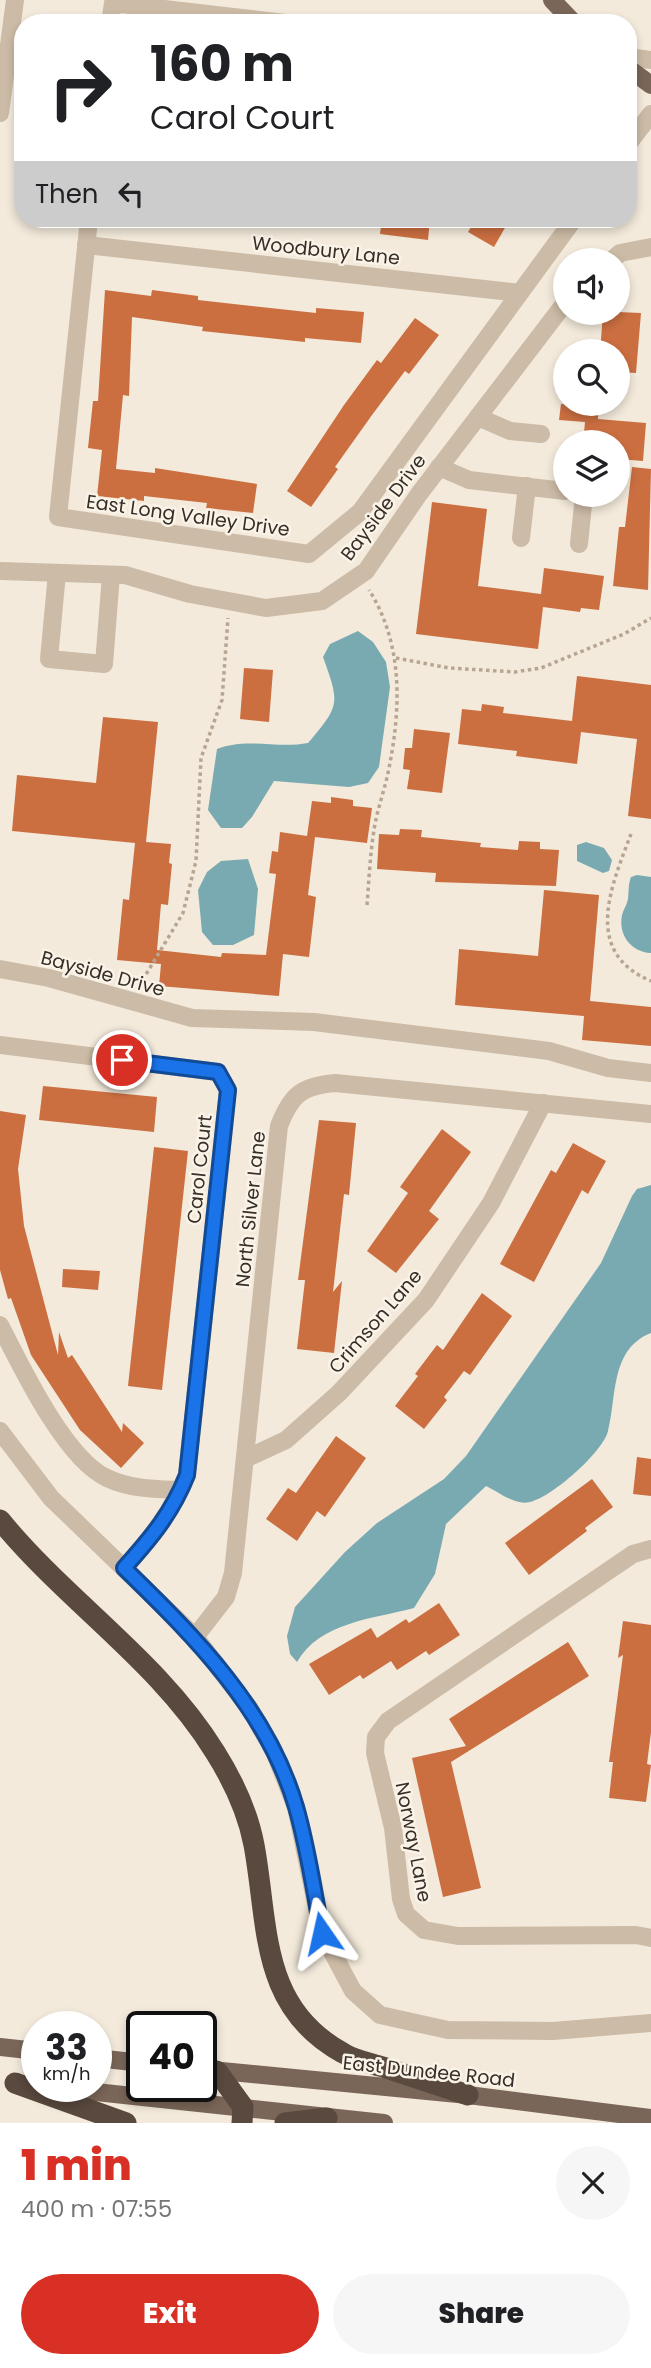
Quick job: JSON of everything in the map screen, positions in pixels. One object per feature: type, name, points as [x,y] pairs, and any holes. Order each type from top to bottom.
[{"type":"highway","points":[[0,1520],[180,1700],[216,1753],[238,1796],[253,1842],[270,1955],[279,1987],[292,2009],[316,2035],[344,2054],[468,2095]]},
{"type":"highway","points":[[217,2081],[242,2115]]},
{"type":"highway","points":[[8,2083],[126,2123]]},
{"type":"highway","points":[[285,2123],[327,2118]]},
{"type":"main road","points":[[552,0],[565,14]]},
{"type":"main road","points":[[0,2047],[21,2049]]},
{"type":"main road","name":"East Dundee Road","points":[[217,2071],[468,2095],[651,2118]]},
{"type":"main road","points":[[112,2097],[242,2115],[384,2123]]},
{"type":"street","points":[[0,113],[15,0]]},
{"type":"street","points":[[112,1],[214,14]]},
{"type":"street","points":[[637,132],[651,114]]},
{"type":"street","name":"East Long Valley Drive","points":[[88,228],[58,517],[309,554],[360,512],[567,228]]},
{"type":"street","name":"Woodbury Lane","points":[[86,245],[520,293]]},
{"type":"street","points":[[630,252],[651,247]]},
{"type":"street","name":"Bayside Drive","points":[[0,570],[125,575],[190,594],[266,608],[323,601],[366,570],[439,467],[553,319]]},
{"type":"street","points":[[478,417],[510,431],[541,434]]},
{"type":"street","points":[[439,467],[469,480],[553,489]]},
{"type":"street","points":[[521,538],[527,486]]},
{"type":"street","points":[[579,544],[583,507]]},
{"type":"street","points":[[57,573],[50,659],[104,664],[111,575]]},
{"type":"street","name":"Bayside Drive","points":[[0,969],[49,978],[192,1018],[304,1021],[549,1051],[608,1068],[651,1073]]},
{"type":"street","name":"Carol Court","points":[[0,1045],[218,1072],[228,1090],[187,1475],[158,1531],[124,1568]]},
{"type":"street","name":"North Silver Lane","points":[[195,1637],[226,1597],[233,1573],[279,1126],[289,1102],[311,1086],[335,1083],[651,1114]]},
{"type":"street","name":"Crimson Lane","points":[[245,1459],[286,1440],[339,1393],[426,1300],[491,1203],[543,1103]]},
{"type":"street","points":[[0,1325],[32,1389],[81,1458],[104,1477],[133,1487],[180,1490]]},
{"type":"street","points":[[0,1431],[51,1498],[195,1637],[250,1709],[274,1751],[296,1807],[322,1933],[336,1965],[353,1991],[380,2015],[448,2029],[553,2031],[651,2023]]},
{"type":"street","name":"Norway Lane","points":[[651,1549],[633,1554],[388,1721],[376,1737],[374,1753],[393,1828],[401,1899],[406,1914],[424,1930],[458,1936],[636,1935],[651,1938]]},
{"type":"path","points":[[358,576],[388,626],[396,657],[393,747],[374,832],[368,905]]},
{"type":"path","points":[[129,1001],[183,913],[196,861],[201,758],[222,700],[229,601]]},
{"type":"path","points":[[396,657],[449,668],[515,672],[541,668],[624,634],[651,618]]},
{"type":"path","points":[[632,834],[611,886],[607,915],[608,937],[623,965],[651,981]]},
{"type":"water","points":[[358,631],[373,642],[386,662],[390,687],[379,767],[368,783],[349,787],[274,781],[242,828],[221,828],[208,810],[217,749],[251,743],[308,743],[326,720],[334,703],[332,685],[323,657],[330,644]]},
{"type":"water","points":[[586,842],[604,848],[612,860],[609,871],[603,873],[577,861],[577,845]]},
{"type":"water","points":[[248,859],[258,889],[254,935],[233,945],[213,945],[202,932],[198,890],[207,872],[221,861]]},
{"type":"water","points":[[637,875],[651,877],[651,953],[632,946],[622,929],[622,915],[630,880]]},
{"type":"water","points":[[651,1185],[651,1333],[628,1350],[622,1362],[608,1431],[597,1450],[563,1483],[530,1502],[513,1500],[486,1486],[446,1524],[435,1574],[414,1608],[365,1619],[333,1630],[319,1638],[297,1662],[290,1654],[287,1636],[295,1607],[345,1552],[377,1523],[444,1479],[466,1456],[601,1263],[632,1196],[637,1189]]},
{"type":"building","points":[[381,228],[429,228],[428,240],[380,234]]},
{"type":"building","points":[[470,228],[505,228],[494,247],[468,232]]},
{"type":"building","points":[[105,290],[151,296],[152,290],[198,296],[198,300],[316,313],[316,308],[364,312],[361,343],[305,338],[305,342],[202,331],[203,327],[132,317],[129,396],[123,395],[116,469],[155,473],[155,468],[257,484],[253,513],[206,508],[207,503],[144,496],[144,501],[97,496],[102,450],[88,448],[93,401],[98,401]]},
{"type":"building","points":[[630,313],[641,313],[636,373],[630,373],[630,339],[601,339],[602,325],[630,325]]},
{"type":"building","points":[[415,318],[439,335],[409,374],[405,371],[372,415],[335,467],[338,469],[311,507],[287,491],[377,360],[381,363]]},
{"type":"building","points":[[560,416],[598,416],[598,419],[646,423],[643,461],[630,460],[630,430],[584,430],[585,422],[559,420]]},
{"type":"building","points":[[632,467],[651,469],[648,590],[613,586],[619,527],[625,527],[627,507],[630,507]]},
{"type":"building","points":[[432,502],[487,509],[478,586],[541,594],[544,568],[604,576],[599,610],[581,608],[580,612],[543,607],[538,649],[416,634]]},
{"type":"building","points":[[244,668],[273,670],[269,722],[240,719]]},
{"type":"building","points":[[577,676],[651,685],[651,819],[628,816],[637,739],[581,732],[577,764],[516,756],[517,751],[458,744],[462,709],[481,711],[482,704],[504,707],[503,713],[572,721]]},
{"type":"building","points":[[103,717],[158,722],[146,842],[171,844],[169,863],[172,864],[168,905],[161,904],[157,950],[221,957],[222,953],[266,955],[276,874],[269,873],[272,851],[278,852],[280,832],[307,836],[312,801],[331,803],[331,797],[353,800],[353,806],[372,808],[367,843],[315,837],[308,895],[316,897],[309,957],[283,954],[279,996],[159,986],[161,964],[117,960],[123,899],[129,900],[135,843],[12,831],[17,775],[96,783]]},
{"type":"building","points":[[414,729],[450,733],[442,793],[407,789],[410,770],[403,769],[405,748],[412,748]]},
{"type":"building","points":[[400,829],[422,830],[421,837],[481,843],[480,847],[518,850],[519,841],[540,842],[540,849],[559,850],[556,886],[435,882],[436,873],[377,869],[379,834],[399,835]]},
{"type":"building","points":[[544,890],[599,895],[590,1001],[651,1007],[651,1046],[582,1040],[584,1016],[455,1005],[459,949],[538,956]]},
{"type":"building","points":[[43,1086],[157,1097],[154,1132],[39,1120]]},
{"type":"building","points":[[0,1111],[26,1115],[18,1169],[24,1226],[58,1355],[59,1332],[68,1358],[72,1355],[122,1432],[123,1423],[144,1443],[121,1468],[80,1430],[31,1355],[11,1298],[8,1299],[0,1270]]},
{"type":"building","points":[[319,1120],[356,1123],[349,1195],[344,1194],[333,1292],[342,1281],[334,1353],[297,1349],[305,1280],[298,1280]]},
{"type":"building","points":[[442,1129],[471,1152],[429,1211],[439,1219],[396,1273],[367,1251],[408,1193],[400,1187]]},
{"type":"building","points":[[573,1143],[606,1161],[588,1194],[582,1190],[534,1282],[500,1264],[551,1170],[556,1173]]},
{"type":"building","points":[[154,1147],[188,1151],[162,1390],[128,1386]]},
{"type":"building","points":[[63,1269],[100,1271],[98,1290],[62,1287]]},
{"type":"building","points":[[482,1293],[512,1316],[470,1375],[464,1371],[444,1397],[447,1400],[424,1429],[395,1406],[437,1345],[443,1350]]},
{"type":"building","points":[[336,1436],[366,1458],[325,1517],[317,1511],[297,1541],[266,1519],[288,1488],[296,1493]]},
{"type":"building","points":[[637,1457],[651,1459],[651,1496],[633,1494]]},
{"type":"building","points":[[592,1479],[613,1507],[585,1528],[587,1531],[529,1575],[505,1543]]},
{"type":"building","points":[[439,1603],[460,1635],[429,1655],[426,1651],[397,1670],[391,1661],[363,1679],[360,1675],[329,1695],[309,1664],[371,1628],[377,1638],[406,1619],[409,1623]]},
{"type":"building","points":[[623,1621],[651,1625],[651,1732],[647,1764],[651,1765],[646,1802],[609,1798],[613,1762],[609,1762],[623,1655],[618,1658]]},
{"type":"building","points":[[568,1642],[589,1676],[451,1762],[481,1888],[443,1897],[412,1758],[466,1746],[449,1719]]},
{"type":"route","points":[[122,1060],[218,1072],[228,1090],[187,1475],[174,1506],[158,1531],[124,1568],[195,1637],[250,1709],[274,1751],[296,1807],[322,1933]]}]
